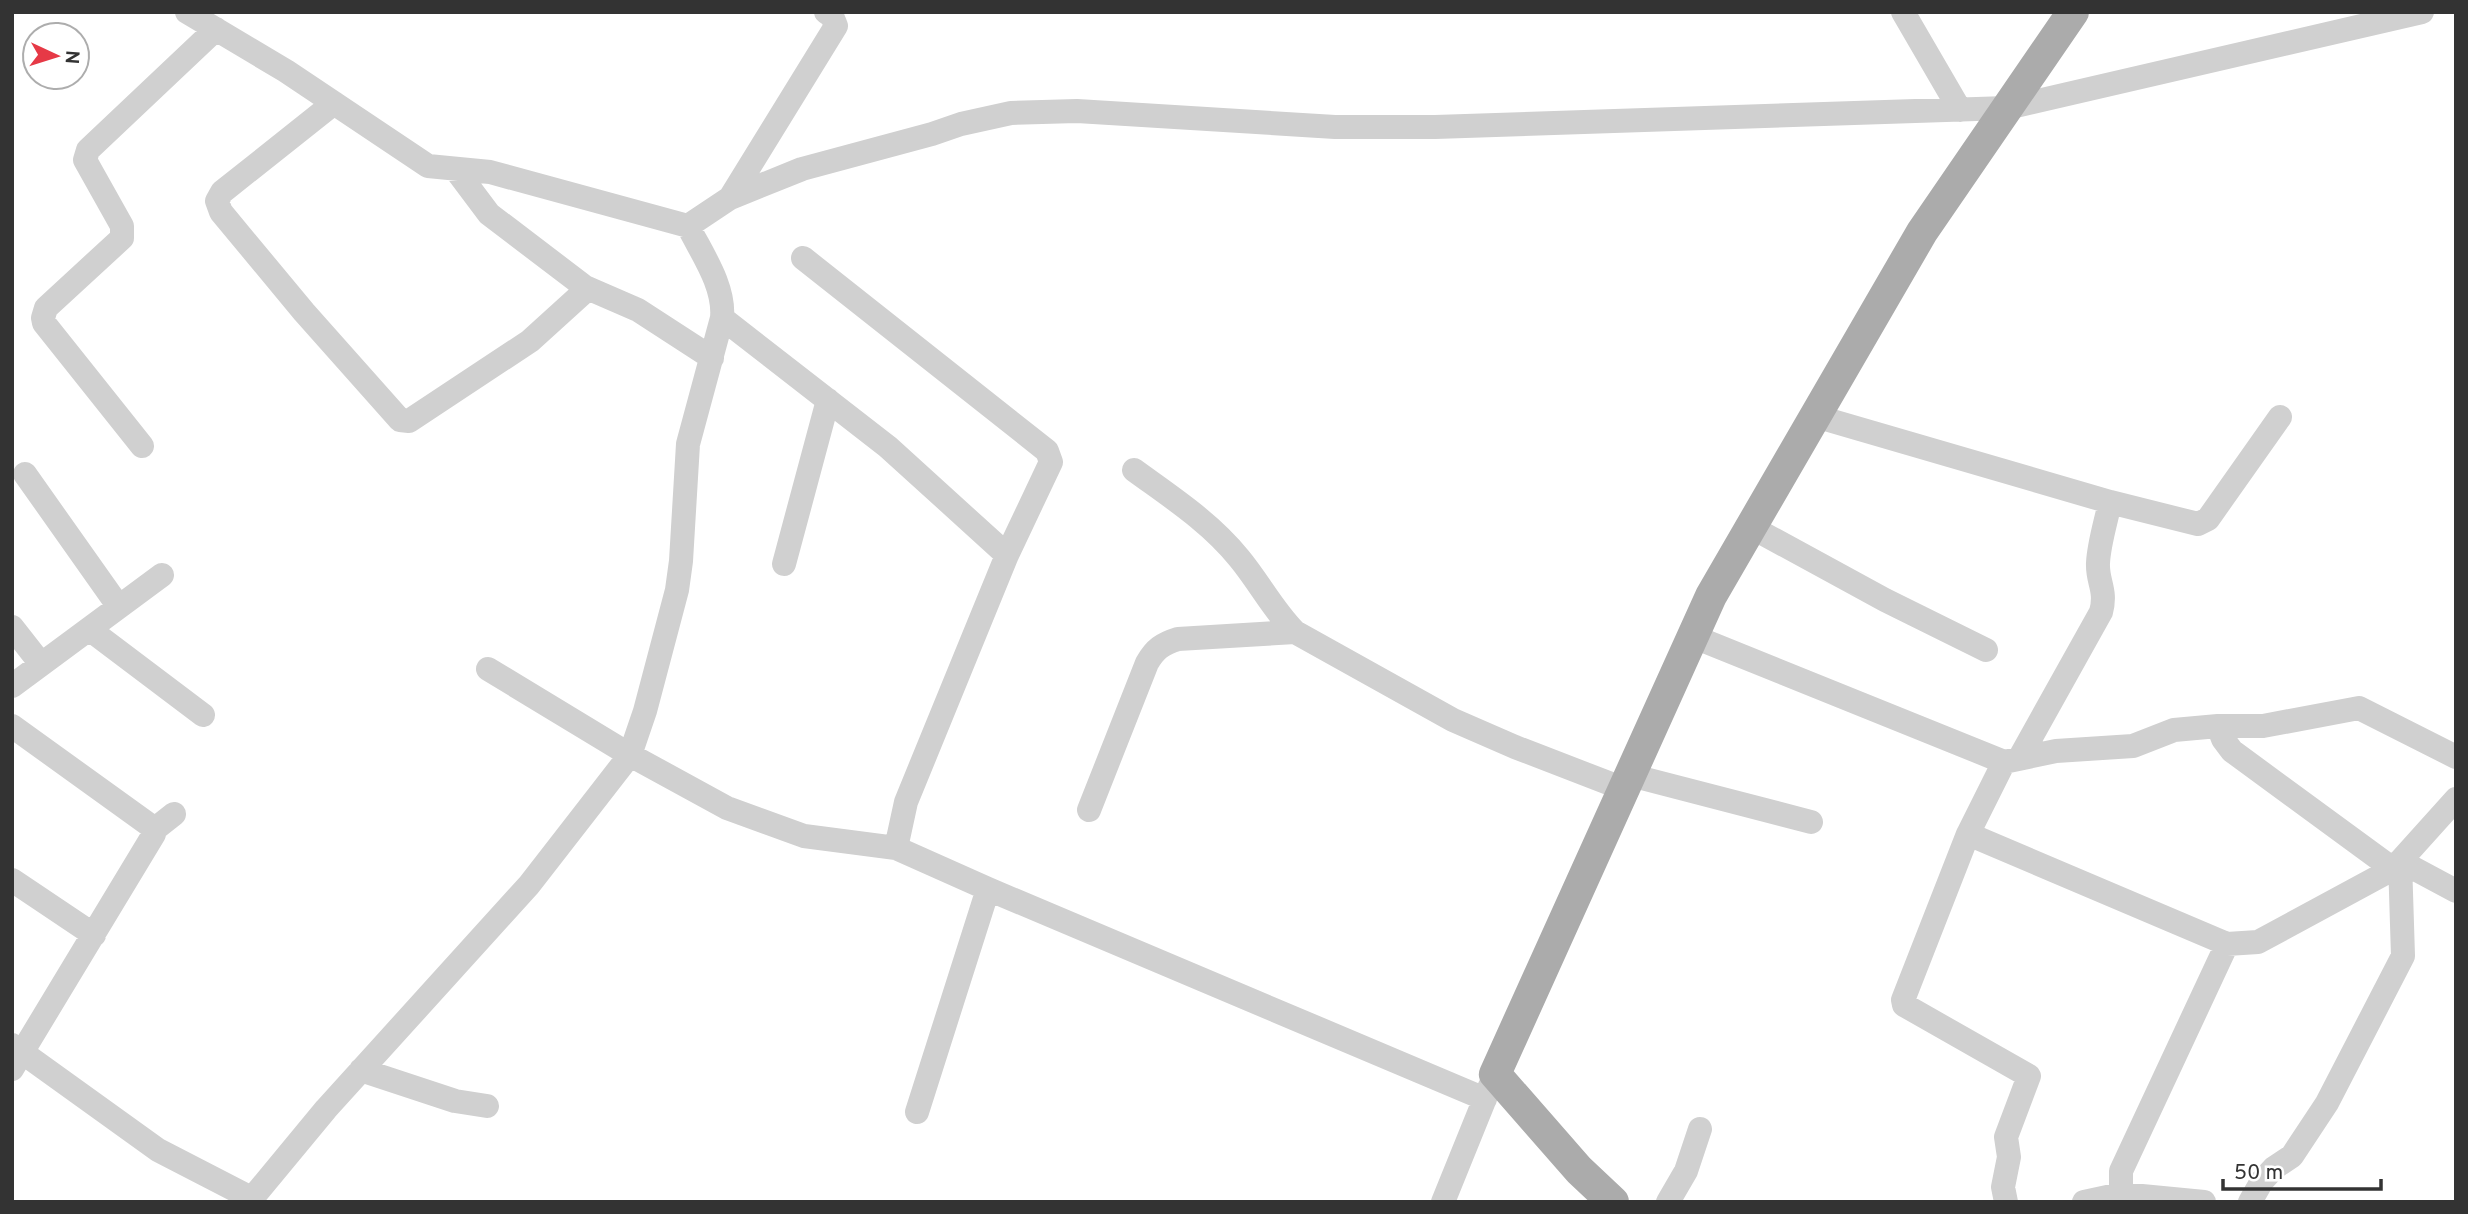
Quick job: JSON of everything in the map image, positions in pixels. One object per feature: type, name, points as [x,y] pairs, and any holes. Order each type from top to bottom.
[{"type":"main road","points":[[1613,1202],[1490,1086],[1711,596],[1922,232],[2073,12]]},
{"type":"street","points":[[174,814],[155,829],[93,935],[16,1056],[146,1143],[256,1199],[326,1109],[529,885],[630,755],[645,711],[677,590],[688,444],[724,304],[688,226],[490,172],[428,166],[286,71],[187,12]]},
{"type":"street","points":[[730,198],[836,26],[832,16],[826,12]]},
{"type":"street","points":[[1903,12],[1960,110]]},
{"type":"street","points":[[688,226],[730,198],[802,169],[961,124],[1011,113],[1077,111],[1335,127],[1435,127],[2007,108],[2422,12]]},
{"type":"street","points":[[142,446],[44,323],[43,318],[46,308],[118,243],[127,220],[85,160],[85,155],[216,29]]},
{"type":"street","points":[[334,103],[222,192],[217,201],[222,212],[304,312],[400,420],[409,421],[530,341],[584,292],[585,287]]},
{"type":"street","points":[[456,170],[489,214],[585,287],[638,310],[712,358]]},
{"type":"street","points":[[803,258],[1047,451],[1051,462],[1007,555],[906,802],[896,848]]},
{"type":"street","points":[[722,318],[888,447],[1007,555]]},
{"type":"street","points":[[784,564],[828,400]]},
{"type":"street","points":[[1815,416],[2110,502],[2198,524],[2204,524],[2280,417]]},
{"type":"street","points":[[1134,470],[1186,507],[1219,535],[1295,632],[1454,720],[1527,752],[1627,782],[1811,822]]},
{"type":"street","points":[[26,474],[119,607]]},
{"type":"street","points":[[2006,1202],[2003,1187],[2009,1157],[2006,1137],[2029,1076],[1903,1003],[1968,834],[2101,612],[2104,601],[2098,559],[2110,502]]},
{"type":"street","points":[[1751,527],[1885,600],[1986,649]]},
{"type":"street","points":[[12,686],[162,575]]},
{"type":"street","points":[[12,627],[41,664]]},
{"type":"street","points":[[89,629],[203,715]]},
{"type":"street","points":[[1089,810],[1147,663],[1155,650],[1178,639],[1295,632]]},
{"type":"street","points":[[1692,636],[2011,760],[2056,751],[2133,746],[2174,730],[2263,726],[2359,708],[2456,757]]},
{"type":"street","points":[[488,669],[713,802],[798,834],[896,848],[988,890],[1490,1086],[1443,1202]]},
{"type":"street","points":[[12,726],[155,829]]},
{"type":"street","points":[[2218,726],[2232,751],[2397,865],[2456,891]]},
{"type":"street","points":[[1968,834],[2227,944],[2258,942],[2397,865],[2456,799]]},
{"type":"street","points":[[2250,1202],[2262,1181],[2274,1168],[2292,1156],[2327,1104],[2403,956],[2397,865]]},
{"type":"street","points":[[12,880],[93,935]]},
{"type":"street","points":[[917,1112],[988,890]]},
{"type":"street","points":[[2121,1194],[2121,1171],[2227,944]]},
{"type":"street","points":[[361,1070],[455,1101],[487,1107]]},
{"type":"street","points":[[1668,1202],[1686,1171],[1700,1129]]},
{"type":"street","points":[[2084,1202],[2121,1194],[2204,1202]]}]
